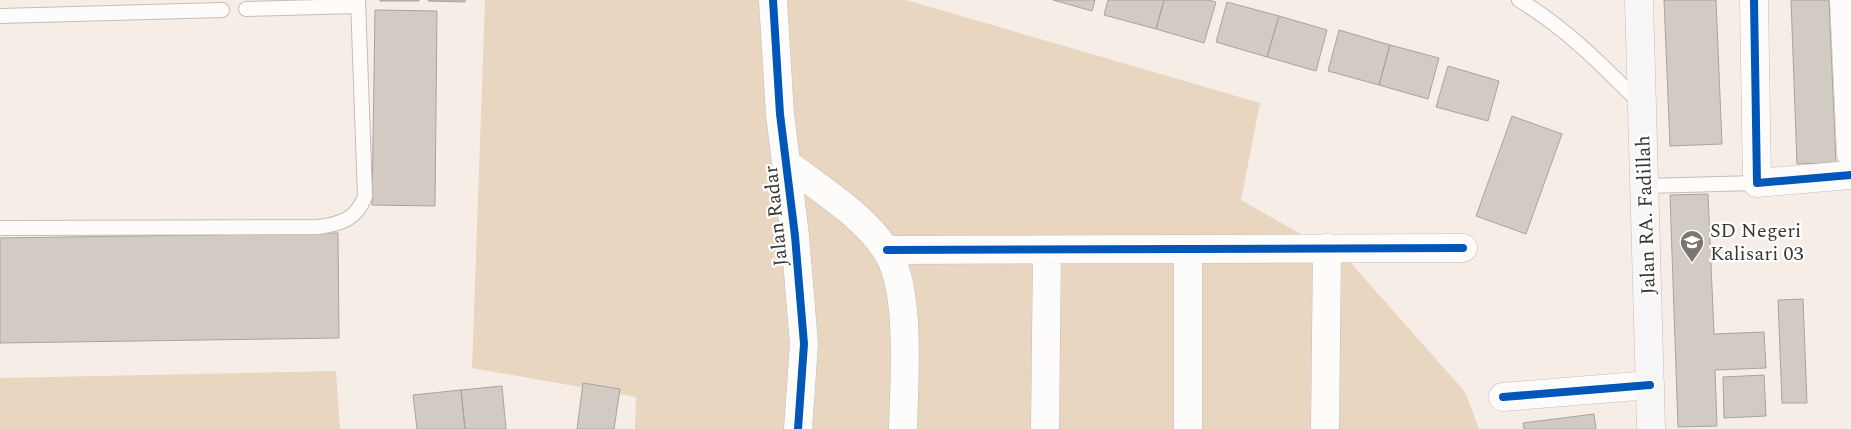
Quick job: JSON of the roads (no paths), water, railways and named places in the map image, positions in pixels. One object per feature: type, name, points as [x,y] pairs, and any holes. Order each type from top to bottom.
[{"type":"main road","name":"Jalan RA. Fadillah","points":[[1639,0],[1651,429]]},
{"type":"street","name":"Jalan Radar","points":[[773,0],[780,114],[795,236],[804,344],[798,429]]},
{"type":"street","points":[[1754,0],[1757,183],[1851,175]]},
{"type":"street","points":[[1844,0],[1851,154]]},
{"type":"street","points":[[786,163],[854,216],[887,250],[899,280],[901,293],[904,326],[904,429]]},
{"type":"street","points":[[1325,429],[1327,248]]},
{"type":"street","points":[[887,250],[1463,248]]},
{"type":"street","points":[[1188,249],[1188,429]]},
{"type":"street","points":[[1045,429],[1048,250]]},
{"type":"street","points":[[1503,397],[1650,385]]},
{"type":"lane","points":[[1519,0],[1552,21],[1574,39],[1642,104]]},
{"type":"lane","points":[[0,228],[318,227],[350,218],[358,211],[365,196],[358,3],[246,9]]},
{"type":"lane","points":[[0,16],[222,10]]},
{"type":"lane","points":[[1644,186],[1757,183]]},
{"type":"place","name":"SD Negeri Kalisari 03","points":[[1692,263]]}]
